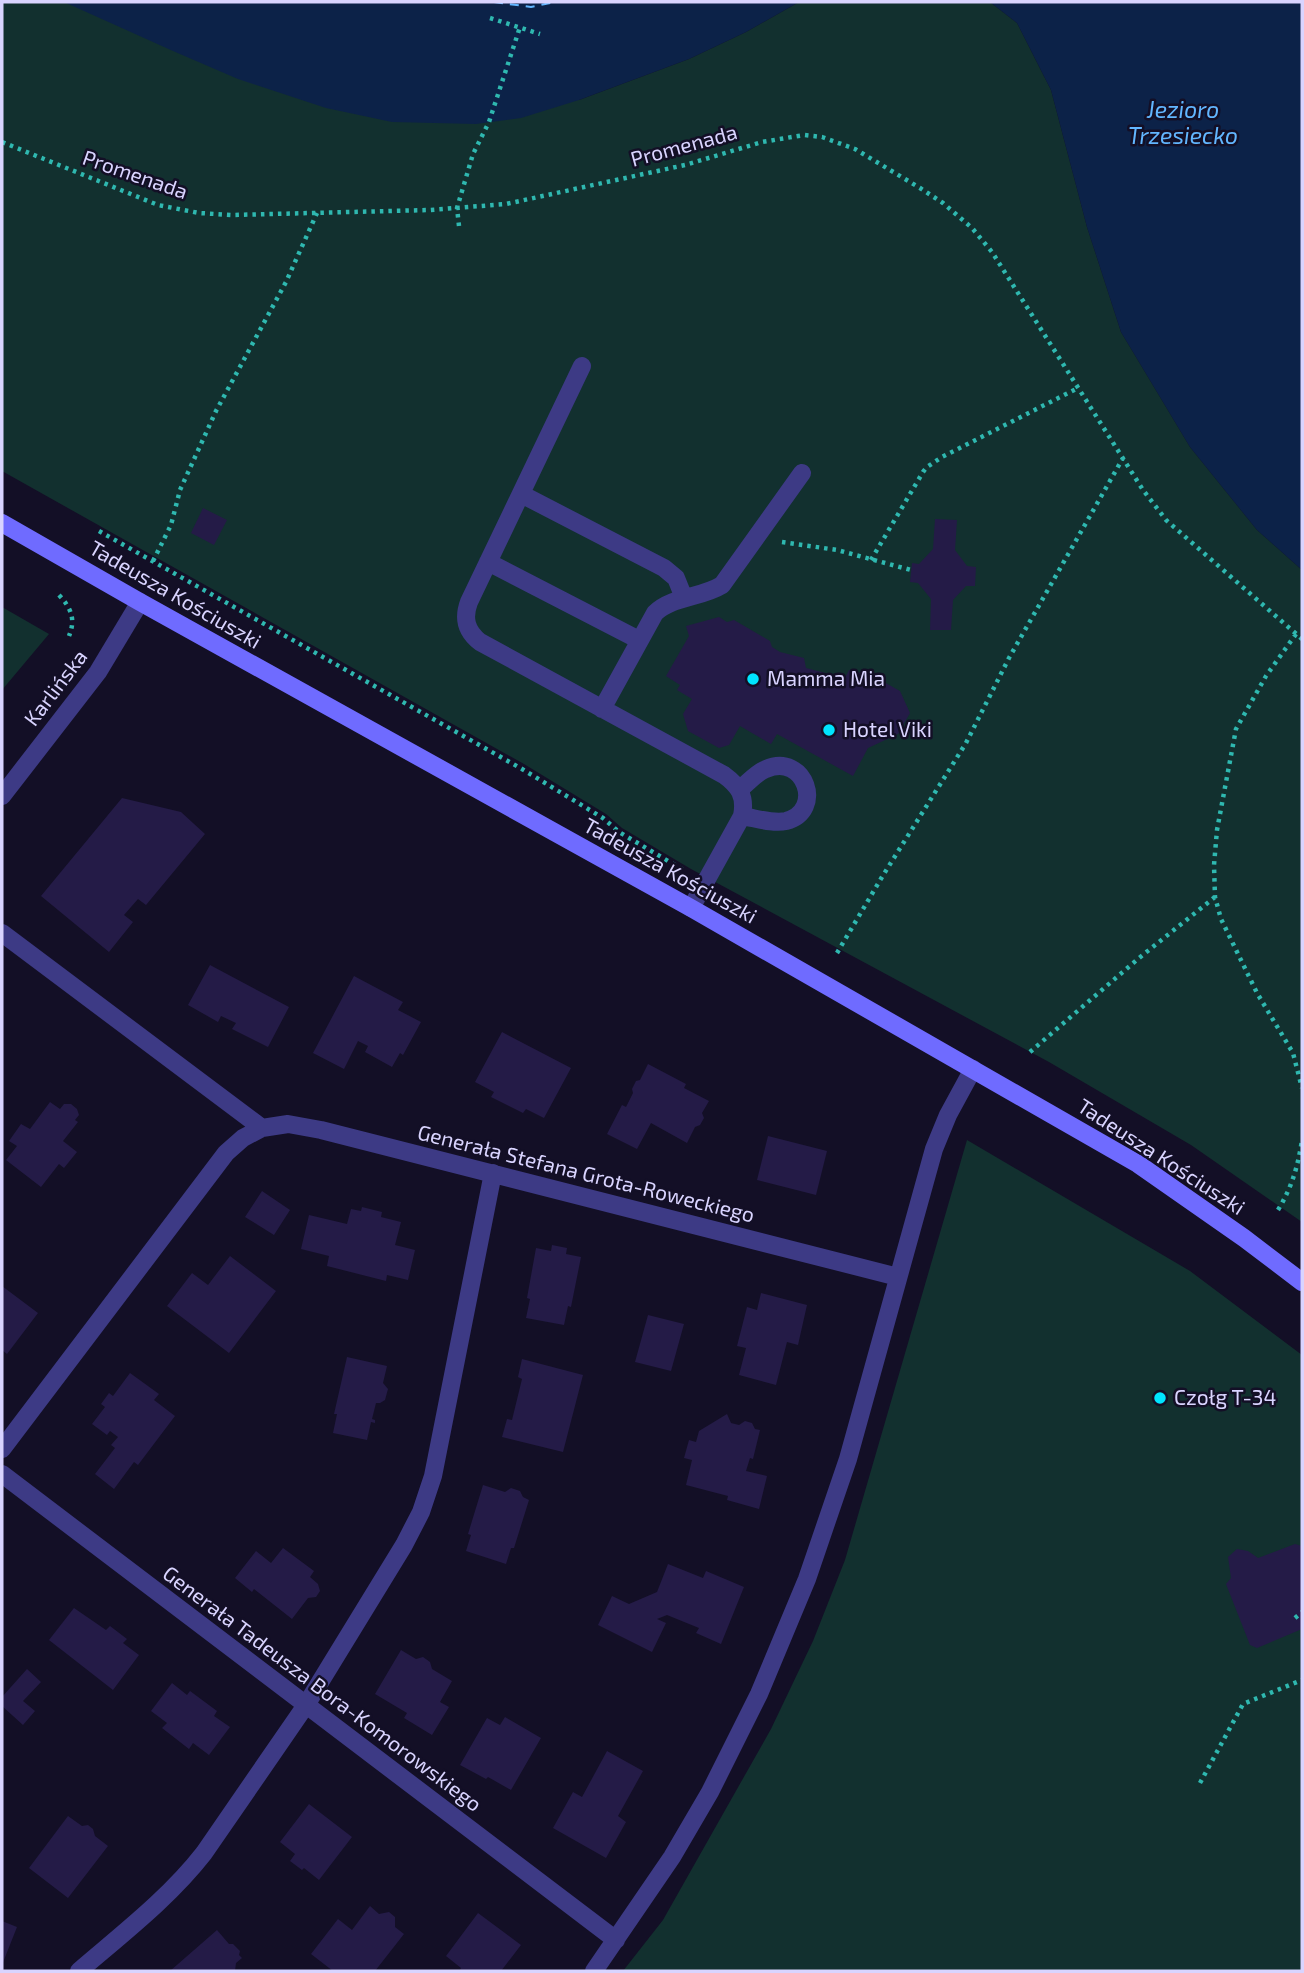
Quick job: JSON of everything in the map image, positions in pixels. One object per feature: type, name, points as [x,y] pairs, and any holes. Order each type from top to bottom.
[{"type":"street","points":[[582,366],[465,611],[468,631],[480,642],[724,775],[740,789],[744,805],[742,816],[691,908]]},
{"type":"street","points":[[601,709],[655,613],[666,605],[722,585],[802,473]]},
{"type":"street","points":[[521,494],[664,568],[676,578],[684,598]]},
{"type":"street","name":"Tadeusza Kościuszki","points":[[2,523],[691,908],[1138,1164],[1302,1282]]},
{"type":"street","points":[[488,562],[639,640]]},
{"type":"street","name":"Karlińska","points":[[2,796],[98,672],[140,602]]},
{"type":"street","points":[[740,789],[766,769],[782,766],[801,776],[807,797],[804,807],[796,816],[785,822],[742,816]]},
{"type":"street","points":[[2,933],[262,1128]]},
{"type":"street","points":[[594,1971],[672,1857],[710,1792],[773,1662],[834,1504],[937,1140],[973,1069]]},
{"type":"street","name":"Generała Stefana Grota-Roweckiego","points":[[2,1449],[226,1153],[243,1138],[262,1128],[288,1124],[305,1126],[898,1277]]},
{"type":"street","points":[[79,1971],[194,1866],[306,1705],[404,1545],[425,1503],[433,1476],[493,1173]]},
{"type":"street","name":"Generała Tadeusza Bora-Komorowskiego","points":[[2,1474],[616,1940]]},
{"type":"path","points":[[490,18],[540,33]]},
{"type":"path","points":[[459,226],[457,208],[473,154],[489,122],[520,27]]},
{"type":"path","name":"Promenada","points":[[2,142],[134,196],[177,209],[232,215],[506,204],[685,165],[785,137],[822,137],[855,149],[920,188],[972,228],[992,252],[1143,490],[1166,520],[1302,639]]},
{"type":"path","points":[[153,561],[170,525],[180,490],[216,411],[286,282],[317,213]]},
{"type":"path","points":[[871,560],[928,467],[942,457],[1078,388]]},
{"type":"path","points":[[837,953],[965,743],[1015,647],[1123,458]]},
{"type":"path","points":[[99,531],[522,769],[603,818],[619,832],[705,883]]},
{"type":"path","points":[[755,539],[837,550],[911,570]]},
{"type":"path","points":[[59,595],[69,606],[72,616],[73,625],[69,636]]},
{"type":"path","points":[[1296,635],[1266,676],[1236,729],[1217,830],[1214,865],[1215,897],[1221,919],[1258,993],[1293,1053],[1302,1088]]},
{"type":"path","points":[[1030,1052],[1215,897]]},
{"type":"path","points":[[1278,1210],[1289,1193],[1297,1170],[1302,1140]]},
{"type":"path","points":[[1295,1618],[1302,1612]]},
{"type":"path","points":[[1200,1783],[1243,1704],[1302,1680]]},
{"type":"green space","points":[[2,2],[306,2],[579,100],[689,59],[746,32],[799,2],[990,2],[1017,23],[1051,90],[1087,227],[1121,332],[1190,447],[1257,530],[1302,570],[1302,1222],[1191,1145],[1049,1062],[691,869],[524,764],[2,471]]},
{"type":"green space","points":[[2,607],[49,634],[2,690]]},
{"type":"green space","points":[[967,1140],[1190,1271],[1302,1355],[1302,1971],[623,1971],[663,1920],[771,1729],[813,1641],[845,1560]]},
{"type":"water","points":[[64,2],[799,2],[746,32],[689,59],[579,100],[521,118],[476,124],[392,122],[326,108],[238,79]]},
{"type":"water","name":"Jezioro Trzesiecko","points":[[990,2],[1302,2],[1302,570],[1257,530],[1190,447],[1121,332],[1087,227],[1051,90],[1017,23]]},
{"type":"building","points":[[203,508],[227,520],[214,545],[191,533]]},
{"type":"building","points":[[935,519],[957,520],[955,550],[967,566],[976,567],[975,586],[966,586],[953,600],[951,630],[930,630],[931,599],[918,583],[910,582],[912,563],[919,564],[933,549]]},
{"type":"building","points":[[719,617],[727,622],[734,620],[770,641],[772,647],[780,652],[804,658],[806,668],[845,678],[849,670],[875,677],[900,691],[910,713],[898,734],[868,748],[853,776],[777,734],[771,744],[740,726],[729,745],[719,748],[688,731],[683,714],[692,699],[677,690],[680,685],[666,676],[689,636],[686,626]]},
{"type":"building","points":[[122,798],[181,812],[205,834],[146,905],[138,899],[124,915],[133,922],[109,952],[41,896]]},
{"type":"building","points":[[210,965],[289,1007],[268,1047],[232,1029],[236,1023],[221,1016],[218,1022],[188,1005]]},
{"type":"building","points":[[354,976],[403,1002],[398,1010],[421,1022],[403,1055],[400,1053],[392,1067],[365,1052],[368,1046],[358,1041],[344,1069],[313,1053]]},
{"type":"building","points":[[502,1032],[571,1068],[544,1118],[526,1109],[523,1113],[491,1097],[494,1092],[475,1082]]},
{"type":"building","points":[[648,1064],[686,1084],[684,1088],[709,1101],[702,1113],[704,1118],[700,1125],[695,1127],[687,1143],[651,1123],[637,1149],[607,1134],[622,1105],[626,1107],[636,1081],[640,1080]]},
{"type":"building","points":[[50,1102],[60,1109],[64,1104],[71,1104],[77,1109],[79,1115],[75,1120],[78,1122],[63,1141],[77,1152],[64,1168],[59,1164],[41,1187],[6,1160],[17,1146],[9,1141],[21,1124],[30,1129]]},
{"type":"building","points":[[768,1136],[827,1151],[816,1195],[757,1180]]},
{"type":"building","points":[[262,1191],[290,1210],[274,1235],[245,1217]]},
{"type":"building","points":[[362,1207],[382,1212],[381,1217],[401,1222],[395,1245],[415,1250],[408,1280],[387,1275],[386,1281],[327,1266],[329,1256],[301,1249],[309,1215],[347,1224],[351,1209],[361,1211]]},
{"type":"building","points":[[552,1245],[567,1248],[566,1254],[581,1257],[571,1307],[568,1306],[564,1325],[526,1318],[536,1248],[551,1251]]},
{"type":"building","points":[[230,1256],[276,1291],[229,1353],[167,1306],[192,1273],[208,1285]]},
{"type":"building","points":[[2,1286],[38,1313],[7,1354],[2,1350]]},
{"type":"building","points":[[761,1293],[807,1305],[798,1345],[787,1342],[776,1385],[739,1375],[746,1348],[737,1346],[747,1307],[757,1310]]},
{"type":"building","points":[[648,1315],[684,1324],[671,1371],[635,1362]]},
{"type":"building","points":[[347,1357],[387,1366],[383,1383],[388,1389],[385,1400],[376,1403],[372,1419],[375,1423],[371,1422],[367,1440],[333,1433],[337,1414],[334,1414]]},
{"type":"building","points":[[522,1359],[583,1375],[563,1452],[502,1437],[507,1419],[512,1420],[522,1379],[518,1377]]},
{"type":"building","points":[[130,1373],[159,1394],[154,1400],[175,1416],[138,1465],[134,1462],[114,1489],[95,1474],[115,1448],[111,1445],[118,1437],[110,1431],[107,1435],[92,1424],[105,1407],[101,1404],[109,1393],[113,1396]]},
{"type":"building","points":[[727,1414],[731,1423],[739,1425],[745,1421],[760,1430],[753,1459],[750,1458],[746,1471],[767,1476],[759,1509],[727,1500],[728,1496],[686,1485],[692,1460],[684,1458],[689,1440],[696,1442],[699,1431]]},
{"type":"building","points":[[483,1485],[505,1492],[511,1488],[520,1491],[523,1497],[529,1500],[514,1548],[511,1548],[506,1564],[466,1551],[471,1535],[468,1534]]},
{"type":"building","points":[[1295,1544],[1302,1546],[1302,1629],[1257,1648],[1250,1645],[1226,1584],[1231,1578],[1228,1557],[1237,1549],[1248,1551],[1258,1558]]},
{"type":"building","points":[[283,1548],[314,1571],[310,1577],[318,1584],[320,1591],[316,1597],[308,1598],[292,1619],[254,1589],[252,1592],[235,1578],[256,1551],[271,1563]]},
{"type":"building","points":[[668,1564],[703,1578],[706,1571],[744,1587],[721,1644],[696,1633],[699,1628],[667,1615],[657,1619],[666,1623],[652,1652],[598,1625],[612,1596],[629,1604],[657,1592]]},
{"type":"building","points":[[74,1608],[106,1630],[110,1626],[127,1639],[123,1643],[139,1655],[113,1690],[49,1640]]},
{"type":"building","points":[[401,1650],[416,1659],[423,1657],[430,1662],[432,1669],[452,1681],[440,1702],[449,1707],[432,1735],[404,1718],[407,1713],[375,1694]]},
{"type":"building","points":[[27,1669],[41,1682],[23,1701],[35,1711],[23,1725],[2,1706],[2,1697]]},
{"type":"building","points":[[172,1683],[187,1695],[190,1691],[217,1711],[214,1716],[230,1727],[209,1755],[193,1743],[189,1749],[162,1728],[167,1723],[151,1711]]},
{"type":"building","points":[[505,1717],[541,1738],[511,1790],[460,1765],[487,1718],[500,1725]]},
{"type":"building","points":[[607,1751],[643,1771],[618,1816],[626,1822],[606,1858],[553,1828],[573,1792],[582,1797]]},
{"type":"building","points":[[309,1804],[352,1837],[319,1880],[290,1861],[295,1854],[280,1842]]},
{"type":"building","points":[[68,1816],[82,1826],[88,1825],[95,1836],[108,1846],[68,1898],[29,1868]]},
{"type":"building","points":[[370,1906],[379,1914],[389,1912],[395,1917],[395,1927],[404,1934],[375,1971],[333,1971],[311,1954],[338,1919],[352,1930]]},
{"type":"building","points":[[478,1913],[521,1945],[501,1971],[461,1971],[461,1968],[446,1956]]},
{"type":"building","points":[[2,1921],[17,1927],[2,1965]]},
{"type":"building","points":[[217,1930],[229,1944],[233,1944],[240,1951],[242,1958],[236,1963],[235,1971],[170,1971]]},
{"type":"ferry route","points":[[494,2],[531,7],[555,2]]},
{"type":"place","name":"Mamma Mia","points":[[753,679]]},
{"type":"place","name":"Hotel Viki","points":[[829,730]]},
{"type":"place","name":"Czołg T-34","points":[[1160,1398]]}]
